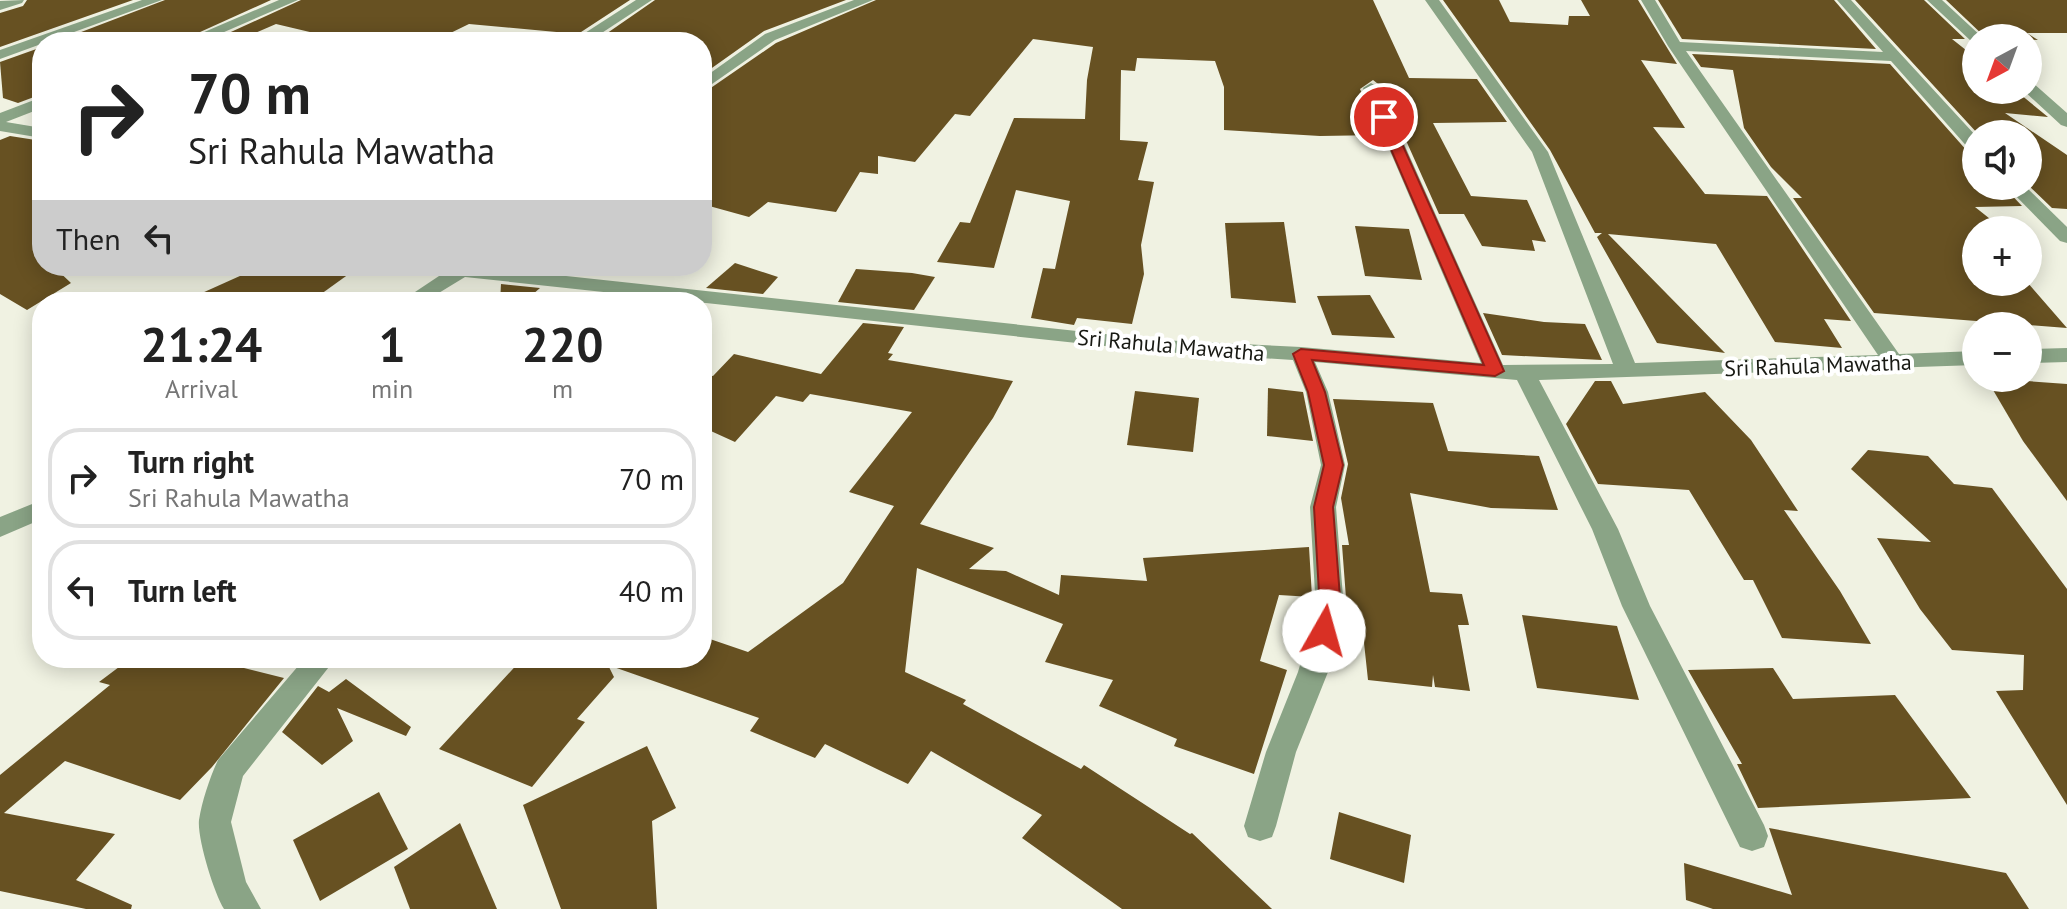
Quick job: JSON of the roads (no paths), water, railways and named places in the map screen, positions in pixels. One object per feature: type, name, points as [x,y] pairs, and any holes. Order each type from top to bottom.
[{"type":"street","points":[[0,6],[17,0]]},
{"type":"street","points":[[65,32],[155,0]]},
{"type":"street","points":[[213,32],[291,0]]},
{"type":"street","points":[[594,32],[645,0]]},
{"type":"street","points":[[712,79],[770,37],[866,0]]},
{"type":"street","points":[[1432,0],[1540,152],[1627,372]]},
{"type":"street","points":[[1648,0],[1675,46],[1894,362]]},
{"type":"street","points":[[1844,0],[1962,130]]},
{"type":"street","points":[[1934,0],[1962,25]]},
{"type":"street","points":[[0,55],[32,44]]},
{"type":"street","points":[[1675,46],[1896,57]]},
{"type":"street","points":[[1371,88],[1495,371]]},
{"type":"street","points":[[2042,99],[2067,122]]},
{"type":"street","points":[[0,119],[32,106]]},
{"type":"street","points":[[0,126],[32,131]]},
{"type":"street","points":[[2029,200],[2067,237]]},
{"type":"street","points":[[426,292],[453,276]]},
{"type":"street","name":"Sri Rahula Mawatha","points":[[515,276],[632,292]]},
{"type":"street","name":"Sri Rahula Mawatha","points":[[712,302],[1161,346],[1301,354],[1525,374],[1962,359]]},
{"type":"street","points":[[1260,826],[1281,752],[1313,672],[1330,610],[1323,507],[1333,465],[1317,392],[1301,354]]},
{"type":"street","points":[[2042,356],[2067,355]]},
{"type":"street","points":[[1525,374],[1605,529],[1636,606],[1752,836]]},
{"type":"street","points":[[0,528],[32,514]]},
{"type":"street","points":[[244,909],[230,888],[215,822],[229,770],[314,668]]}]
